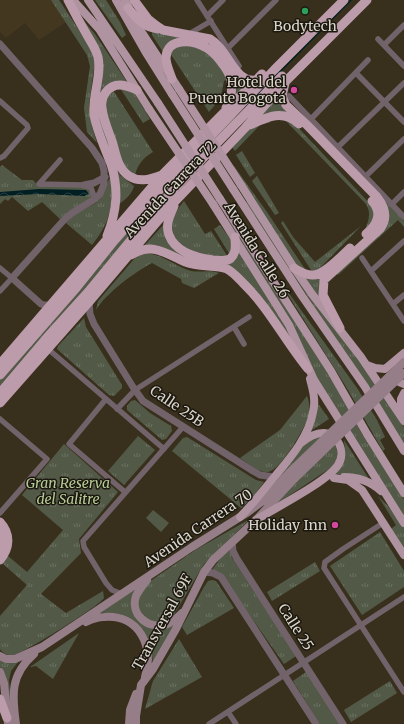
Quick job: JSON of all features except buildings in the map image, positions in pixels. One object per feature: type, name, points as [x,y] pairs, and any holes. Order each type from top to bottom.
[{"type":"highway","points":[[68,0],[98,57],[99,67],[94,99],[94,115],[114,176],[116,197],[115,211],[104,243]]},
{"type":"highway","points":[[134,0],[153,24],[163,30]]},
{"type":"highway","name":"Avenida Carrera 72","points":[[0,364],[163,174],[336,0]]},
{"type":"highway","name":"Avenida Carrera 72","points":[[0,375],[88,274],[118,236],[165,184],[344,0]]},
{"type":"highway","name":"Avenida Carrera 72","points":[[0,393],[88,292],[159,206],[218,142],[359,0]]},
{"type":"highway","name":"Avenida Carrera 72","points":[[0,403],[176,200],[245,128],[287,80],[367,0]]},
{"type":"highway","points":[[126,4],[146,26],[205,37],[215,42],[223,50],[239,75],[245,79],[256,80]]},
{"type":"highway","points":[[296,41],[308,36]]},
{"type":"highway","points":[[172,79],[166,58],[171,47],[178,42],[185,42],[205,47],[217,57],[231,79],[231,95],[225,111]]},
{"type":"highway","points":[[287,80],[282,96],[286,105],[377,197],[383,205],[385,220],[380,229],[324,280],[323,294],[340,328]]},
{"type":"highway","points":[[137,90],[120,85],[109,89],[103,96],[101,104],[103,115],[119,164],[128,175],[139,180],[146,180],[163,174]]},
{"type":"highway","points":[[245,128],[274,115],[289,117],[298,123],[374,203],[377,208],[378,217],[374,226],[326,270],[313,275],[302,273],[294,268]]},
{"type":"highway","points":[[176,200],[169,217],[168,230],[171,240],[184,251],[196,257],[223,261],[228,260],[232,257],[235,251],[235,237]]},
{"type":"highway","points":[[125,259],[127,244]]},
{"type":"highway","points":[[125,259],[142,249],[152,248],[193,265],[228,269],[257,298],[308,369]]},
{"type":"highway","points":[[88,274],[92,257]]},
{"type":"highway","points":[[9,384],[20,380]]},
{"type":"highway","points":[[0,522],[7,532],[8,541],[7,550],[0,560]]},
{"type":"highway","points":[[0,534],[0,548]]},
{"type":"highway","points":[[0,699],[7,723]]},
{"type":"main road","name":"Avenida Calle 26","points":[[73,0],[99,29],[149,109],[216,202],[331,371],[367,434],[404,493]]},
{"type":"main road","name":"Avenida Calle 26","points":[[88,0],[158,103],[235,237],[289,325],[308,369],[404,523]]},
{"type":"main road","name":"Avenida Calle 26","points":[[116,0],[145,52],[176,92],[237,187],[302,296],[365,387],[404,451]]},
{"type":"main road","name":"Avenida Calle 26","points":[[126,4],[137,25],[172,79],[176,92]]},
{"type":"main road","name":"Avenida Calle 26","points":[[237,187],[312,294],[340,328],[367,365],[403,419]]},
{"type":"main road","points":[[404,353],[400,361],[394,367],[394,376],[397,381],[404,384]]},
{"type":"main road","points":[[367,365],[375,368],[385,368],[400,361]]},
{"type":"main road","name":"Avenida Carrera 70","points":[[204,572],[213,560],[256,520],[292,476],[400,361]]},
{"type":"main road","points":[[240,517],[299,445],[312,419],[314,411],[314,395],[308,369]]},
{"type":"main road","name":"Avenida Carrera 70","points":[[42,647],[259,504],[292,476],[404,373]]},
{"type":"main road","points":[[403,419],[400,406],[404,393]]},
{"type":"main road","points":[[256,520],[320,481],[333,471],[340,462],[341,450],[333,435],[322,433],[310,437],[299,445]]},
{"type":"main road","points":[[320,481],[351,477],[363,480],[376,487],[388,499]]},
{"type":"main road","points":[[334,478],[348,480],[360,489],[404,555]]},
{"type":"main road","name":"Transversal 69F","points":[[141,685],[152,669],[187,608],[204,572]]},
{"type":"main road","points":[[151,575],[139,590],[135,600],[138,614],[144,622],[152,626],[164,625],[173,621],[187,608]]},
{"type":"main road","points":[[72,627],[95,618],[121,618],[134,626],[144,639],[148,656],[146,670],[141,685],[136,724]]},
{"type":"main road","points":[[0,656],[6,659],[15,659],[42,647]]},
{"type":"main road","points":[[16,724],[14,692],[17,676],[24,664],[42,647]]},
{"type":"main road","points":[[0,672],[4,683],[7,723]]},
{"type":"main road","points":[[129,724],[132,702],[141,685]]},
{"type":"street","points":[[197,0],[239,66]]},
{"type":"street","points":[[189,34],[209,18],[223,0]]},
{"type":"street","points":[[228,48],[276,0]]},
{"type":"street","points":[[384,45],[404,25]]},
{"type":"street","points":[[378,39],[404,66]]},
{"type":"street","points":[[0,44],[99,157],[105,177],[102,190],[95,199],[63,221],[0,292]]},
{"type":"street","points":[[311,119],[368,60]]},
{"type":"street","points":[[356,73],[404,122]]},
{"type":"street","points":[[338,148],[404,83]]},
{"type":"street","points":[[289,96],[404,217]]},
{"type":"street","points":[[0,101],[27,124],[28,128],[2,157]]},
{"type":"street","points":[[366,176],[404,139]]},
{"type":"street","points":[[60,160],[39,184],[84,185],[94,183],[105,177]]},
{"type":"street","points":[[84,185],[91,188],[95,199]]},
{"type":"street","points":[[392,204],[404,192]]},
{"type":"street","points":[[371,271],[404,241]]},
{"type":"street","points":[[362,258],[404,321]]},
{"type":"street","points":[[0,268],[41,304],[52,305]]},
{"type":"street","points":[[393,304],[404,295]]},
{"type":"street","name":"Calle 25B","points":[[89,302],[90,314],[94,324],[135,390],[146,403],[253,471],[260,475],[274,477]]},
{"type":"street","points":[[117,409],[135,390],[249,317]]},
{"type":"street","points":[[234,327],[244,344]]},
{"type":"street","points":[[47,348],[164,449]]},
{"type":"street","points":[[106,399],[69,444],[125,492]]},
{"type":"street","points":[[0,419],[47,459],[0,513]]},
{"type":"street","points":[[122,594],[112,590],[106,583],[84,547],[83,541],[183,427]]},
{"type":"street","points":[[383,523],[325,562],[324,568],[404,692]]},
{"type":"street","name":"Calle 25","points":[[232,542],[233,551],[237,559],[344,724]]},
{"type":"street","points":[[204,572],[214,573],[221,578],[316,724]]},
{"type":"street","points":[[106,583],[110,594],[110,602]]},
{"type":"street","points":[[209,724],[404,597]]},
{"type":"street","points":[[228,712],[236,724]]},
{"type":"shaded area","points":[[0,0],[51,0],[66,22],[39,40],[25,23],[6,38],[0,32]]},
{"type":"green space","points":[[51,0],[59,0],[91,48],[95,61],[89,105],[92,127],[97,143],[87,132],[84,108],[90,66],[87,55]]},
{"type":"green space","points":[[95,0],[106,0],[120,22],[126,35],[122,38]]},
{"type":"green space","points":[[77,13],[95,34],[129,85],[110,85],[100,119],[120,175],[134,186],[128,197],[118,205],[98,119],[101,74]]},
{"type":"green space","points":[[152,31],[212,43],[241,80],[249,85],[232,100],[234,80],[194,40],[163,52],[152,35]]},
{"type":"green space","points":[[186,44],[209,51],[229,78],[224,81],[220,98],[209,112],[170,53],[172,48]]},
{"type":"green space","points":[[120,88],[134,93],[150,119],[143,123]]},
{"type":"green space","points":[[113,90],[153,152],[141,162],[135,175],[129,172],[121,162],[106,112],[107,100]]},
{"type":"green space","points":[[278,94],[280,102],[284,108],[295,116],[377,203],[382,211],[380,223],[375,230],[368,238],[330,270],[377,227],[381,216],[379,207],[294,117],[284,113],[275,113],[256,118]]},
{"type":"green space","points":[[233,115],[237,120],[0,390],[0,378],[90,274]]},
{"type":"green space","points":[[306,116],[390,204],[404,221],[404,227],[398,220],[338,275],[336,272],[388,214]]},
{"type":"green space","points":[[291,120],[373,207],[374,219],[364,232],[369,215],[366,204],[286,121]]},
{"type":"green space","points":[[265,122],[271,122],[260,125],[235,151],[232,147],[253,126]]},
{"type":"green space","points":[[242,151],[255,173],[250,177],[236,155]]},
{"type":"green space","points":[[2,165],[22,180],[33,180],[38,186],[87,187],[92,196],[91,199],[60,219],[42,202],[28,211],[12,197],[8,201],[5,199],[0,204],[0,167]]},
{"type":"green space","points":[[234,166],[307,272],[297,267],[233,167]]},
{"type":"green space","points":[[257,176],[279,213],[275,215],[252,181]]},
{"type":"green space","points":[[109,179],[111,179],[111,207],[103,229],[92,245],[66,223],[74,215],[96,203],[101,198]]},
{"type":"green space","points":[[184,201],[205,234],[211,231],[228,257],[224,258],[199,253],[187,248],[175,237],[172,224],[178,209]]},
{"type":"green space","points":[[247,201],[371,376],[404,427],[404,445],[246,202]]},
{"type":"green space","points":[[228,218],[342,395],[361,432],[404,499],[404,519],[322,389],[292,324],[226,219]]},
{"type":"green space","points":[[283,221],[293,237],[315,262],[361,226],[320,268],[314,271],[311,270],[281,223]]},
{"type":"green space","points":[[165,223],[176,250],[234,261],[239,251],[287,327],[299,357],[244,280],[156,245],[145,245]]},
{"type":"green space","points":[[220,225],[232,241],[230,255],[214,229]]},
{"type":"green space","points":[[144,254],[162,257],[191,271],[212,271],[219,273],[194,288],[182,283],[181,279],[152,263],[121,284],[101,303],[96,310],[98,301],[135,258]]},
{"type":"green space","points":[[303,275],[323,277],[319,283],[319,293],[323,303]]},
{"type":"green space","points":[[288,292],[357,388],[377,420],[385,437],[380,440],[385,449],[383,451],[345,385],[287,293]]},
{"type":"green space","points":[[84,318],[86,327],[122,385],[122,388],[114,396],[109,395],[57,349],[58,346]]},
{"type":"green space","points":[[307,396],[309,401],[308,418],[297,440],[279,465],[273,470],[264,472],[240,458],[280,430]]},
{"type":"green space","points":[[135,400],[150,413],[171,426],[172,431],[166,439],[162,440],[127,410],[127,406],[131,401]]},
{"type":"green space","points":[[317,402],[329,419],[309,432]]},
{"type":"green space","points":[[325,435],[263,496],[303,445],[312,438]]},
{"type":"green space","name":"Gran Reserva del Salitre","points":[[138,436],[155,450],[124,485],[108,471]]},
{"type":"green space","points":[[187,437],[256,480],[264,482],[253,497],[241,508],[172,451],[183,438]]},
{"type":"green space","points":[[344,440],[369,479],[336,474],[344,458]]},
{"type":"green space","name":"Gran Reserva del Salitre","points":[[64,444],[118,492],[79,539],[81,553],[41,594],[66,613],[103,591],[104,598],[89,610],[45,638],[20,652],[13,655],[7,655],[0,649],[0,616],[27,585],[3,564],[8,556],[27,572],[63,530],[22,495]]},
{"type":"green space","points":[[336,444],[338,458],[332,467],[272,507],[296,481]]},
{"type":"green space","points":[[213,459],[232,471],[226,481],[207,470]]},
{"type":"green space","points":[[42,486],[69,487],[69,499],[42,498]]},
{"type":"green space","points":[[378,496],[391,509],[404,528],[404,549],[391,529],[396,525]]},
{"type":"green space","points":[[153,510],[169,523],[161,532],[146,518]]},
{"type":"green space","points":[[250,519],[204,564],[172,618],[159,624],[146,620],[139,609],[138,601],[140,593],[149,582],[197,549]]},
{"type":"green space","points":[[380,532],[404,571],[404,587],[362,615],[330,566]]},
{"type":"green space","points":[[230,550],[232,558],[296,656],[284,664],[220,573],[212,570],[222,556]]},
{"type":"green space","points":[[315,562],[320,571],[272,601],[267,592]]},
{"type":"green space","points":[[208,581],[216,581],[234,608],[187,635],[182,627],[204,587]]},
{"type":"green space","points":[[137,588],[137,620],[146,626],[156,629],[165,628],[176,624],[153,664],[149,641],[138,625],[131,619],[122,615],[98,613]]},
{"type":"green space","points":[[264,611],[272,625],[265,630],[257,615]]},
{"type":"green space","points":[[79,633],[53,679],[36,666],[30,667]]},
{"type":"green space","points":[[179,639],[202,677],[145,709],[153,681]]},
{"type":"green space","points":[[0,659],[18,662],[11,671],[9,680],[13,724],[11,724],[4,675],[0,667]]},
{"type":"green space","points":[[306,672],[340,724],[320,724],[293,681]]},
{"type":"green space","points":[[390,681],[397,693],[351,722],[344,710]]},
{"type":"green space","points":[[328,707],[337,722],[335,724],[327,724],[320,712]]},
{"type":"water","points":[[39,189],[86,190],[89,194],[84,196],[39,194],[0,196],[0,192]]},
{"type":"waterway","points":[[244,108],[351,0]]},
{"type":"place","name":"Bodytech","points":[[305,11]]},
{"type":"place","name":"Hotel del Puente Bogotá","points":[[294,90]]},
{"type":"place","name":"Holiday Inn","points":[[335,525]]}]
